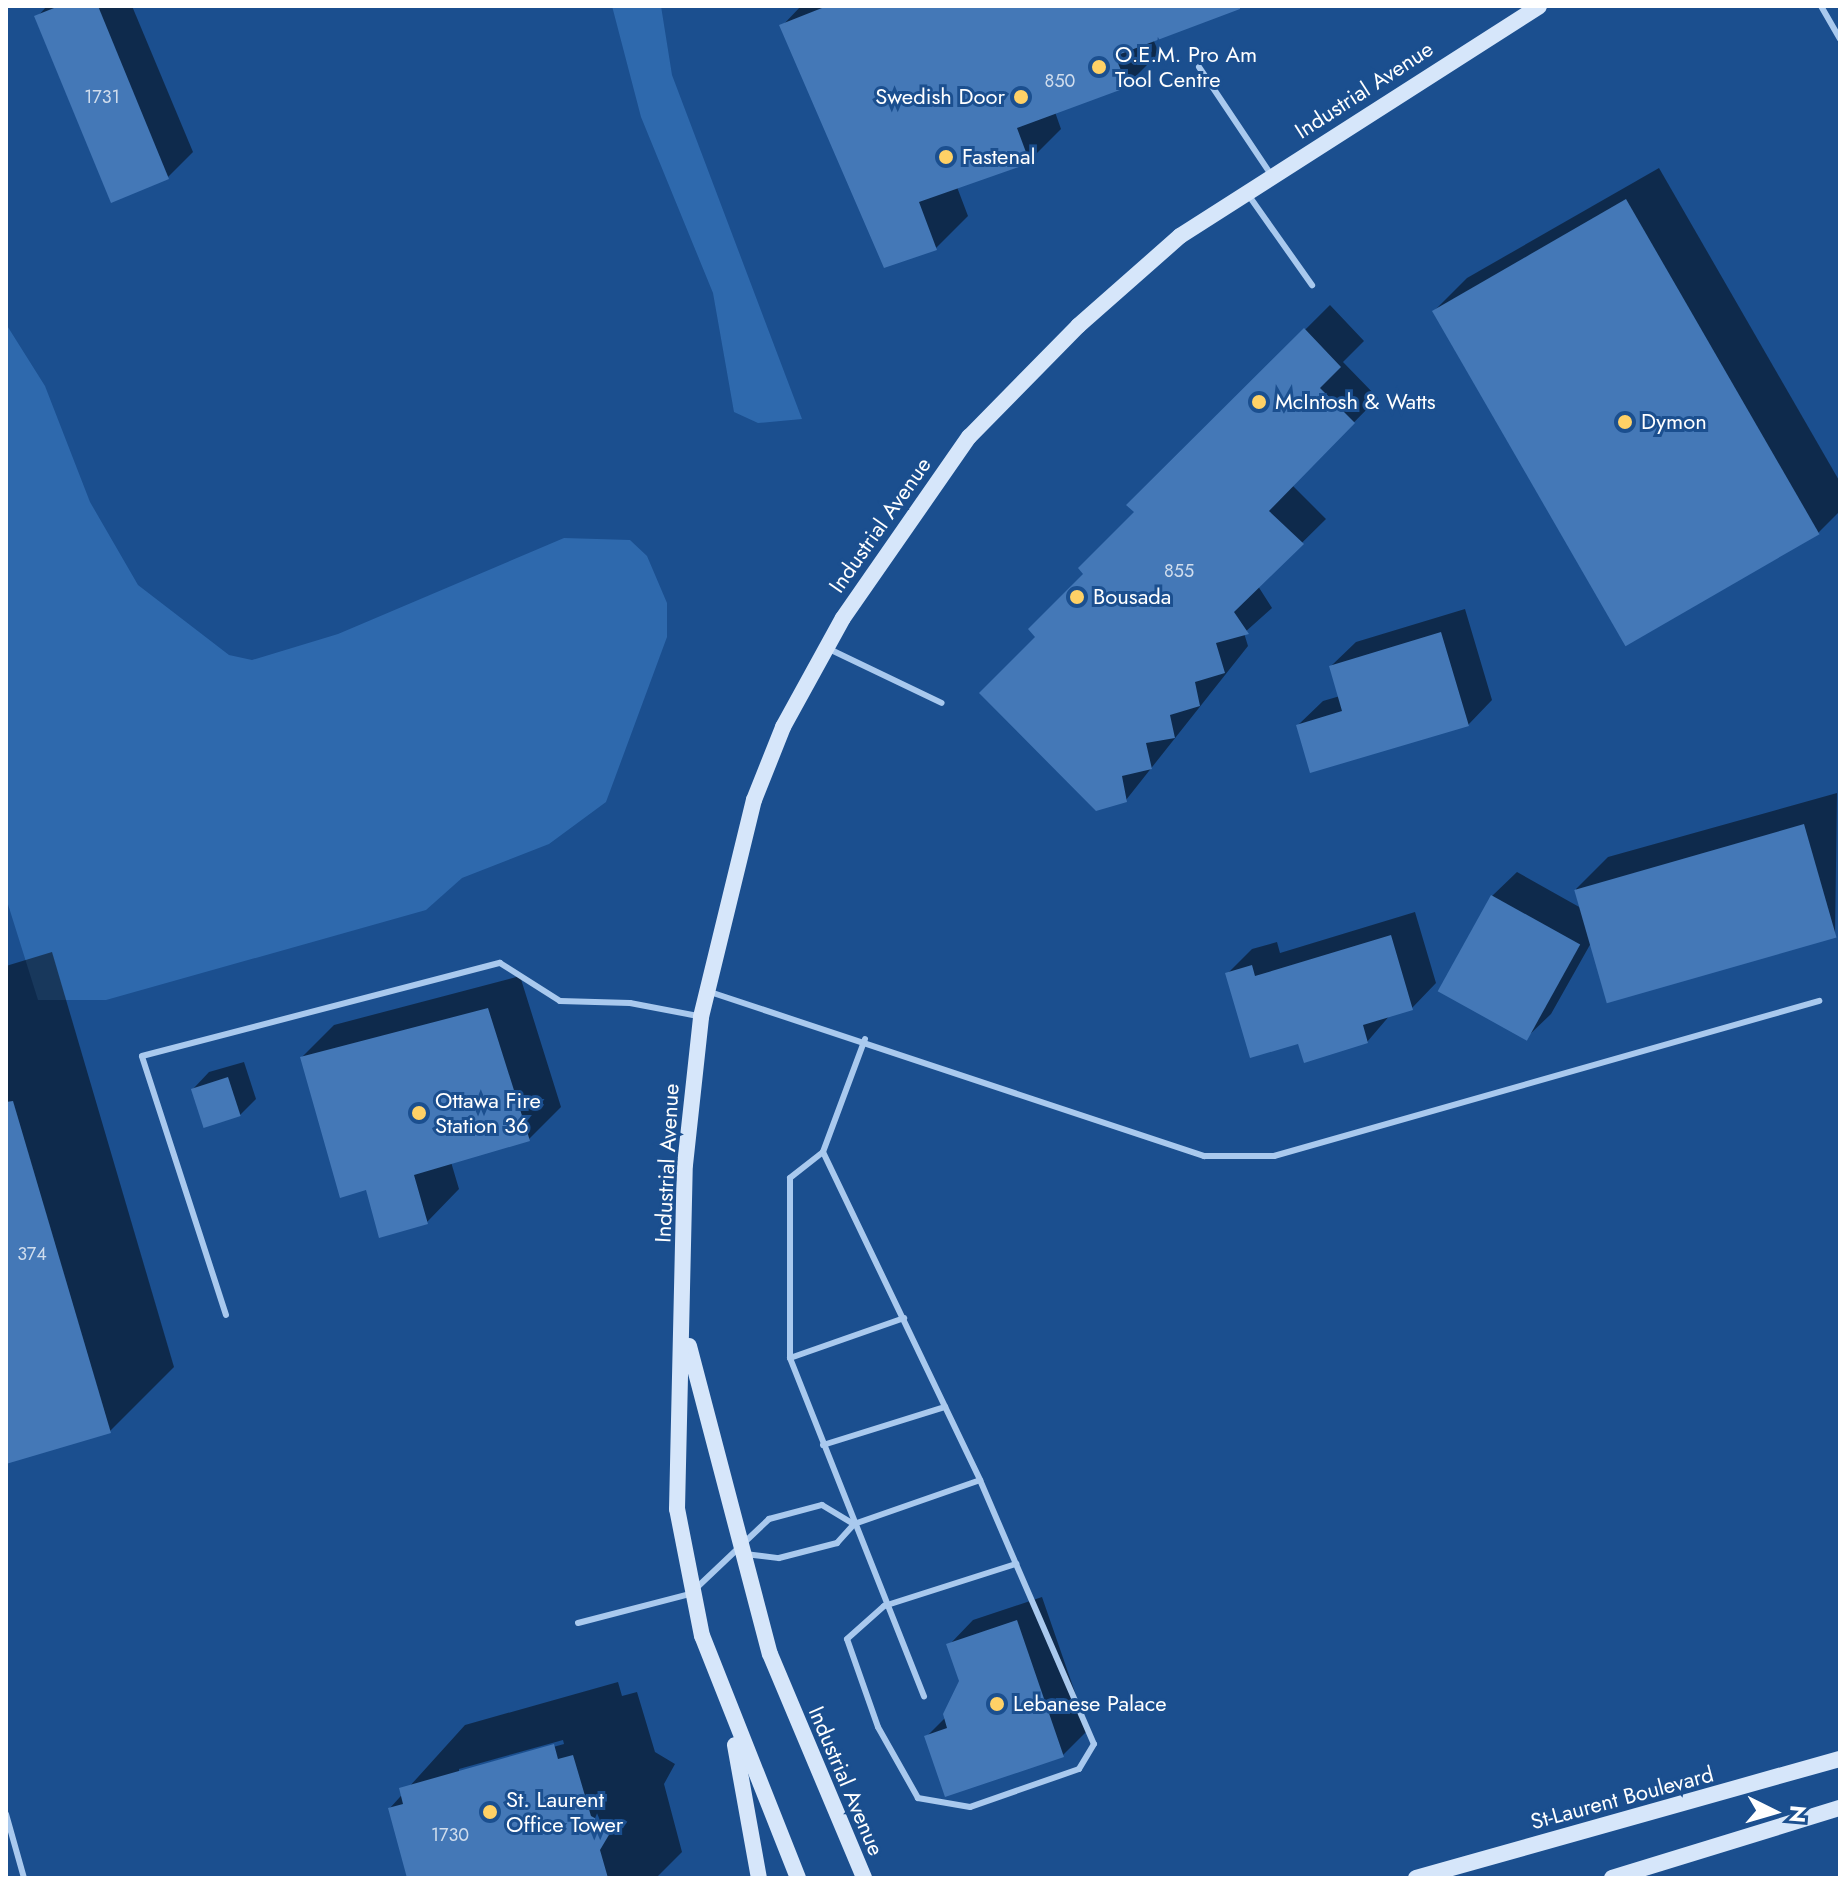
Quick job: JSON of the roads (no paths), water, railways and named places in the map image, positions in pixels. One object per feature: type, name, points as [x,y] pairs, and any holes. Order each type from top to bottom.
[{"type":"main road","name":"Industrial Avenue","points":[[798,1878],[729,1716],[690,1594],[677,1509],[685,1333],[685,1165],[701,1017],[754,800],[827,648],[969,437],[1168,246],[1247,192],[1539,6]]},
{"type":"main road","name":"Industrial Avenue","points":[[685,1333],[715,1433],[738,1553],[806,1750],[864,1878]]},
{"type":"main road","points":[[729,1716],[759,1878]]},
{"type":"main road","name":"St-Laurent Boulevard","points":[[1416,1878],[1840,1759]]},
{"type":"main road","points":[[1612,1878],[1840,1808]]},
{"type":"lane","points":[[1821,6],[1840,39]]},
{"type":"lane","points":[[1199,67],[1272,176]]},
{"type":"lane","points":[[1247,192],[1312,285]]},
{"type":"lane","points":[[827,648],[942,703]]},
{"type":"lane","points":[[226,1315],[142,1056],[500,963],[560,1001],[630,1003],[701,1017]]},
{"type":"lane","points":[[707,991],[865,1039],[1204,1156],[1274,1156],[1819,1001]]},
{"type":"lane","points":[[865,1039],[823,1152],[790,1178],[790,1358],[884,1606],[924,1696]]},
{"type":"lane","points":[[823,1152],[980,1480],[1094,1744],[1079,1769],[970,1807],[918,1798],[878,1727],[847,1639],[884,1606],[1016,1564]]},
{"type":"lane","points":[[790,1358],[904,1318]]},
{"type":"lane","points":[[823,1445],[945,1407]]},
{"type":"lane","points":[[738,1553],[779,1558],[837,1543],[854,1524],[980,1480]]},
{"type":"lane","points":[[578,1623],[690,1594],[738,1553],[769,1519],[822,1505],[854,1524]]},
{"type":"lane","points":[[6,1814],[24,1878]]},
{"type":"place","name":"O.E.M. Pro Am Tool Centre","points":[[1099,67]]},
{"type":"place","name":"Swedish Door","points":[[1021,97]]},
{"type":"place","name":"Fastenal","points":[[946,157]]},
{"type":"place","name":"McIntosh & Watts","points":[[1259,402]]},
{"type":"place","name":"Dymon","points":[[1625,422]]},
{"type":"place","name":"Bousada","points":[[1077,597]]},
{"type":"place","name":"Ottawa Fire Station 36","points":[[419,1113]]},
{"type":"place","name":"Lebanese Palace","points":[[997,1704]]},
{"type":"place","name":"St. Laurent Office Tower","points":[[490,1812]]}]
